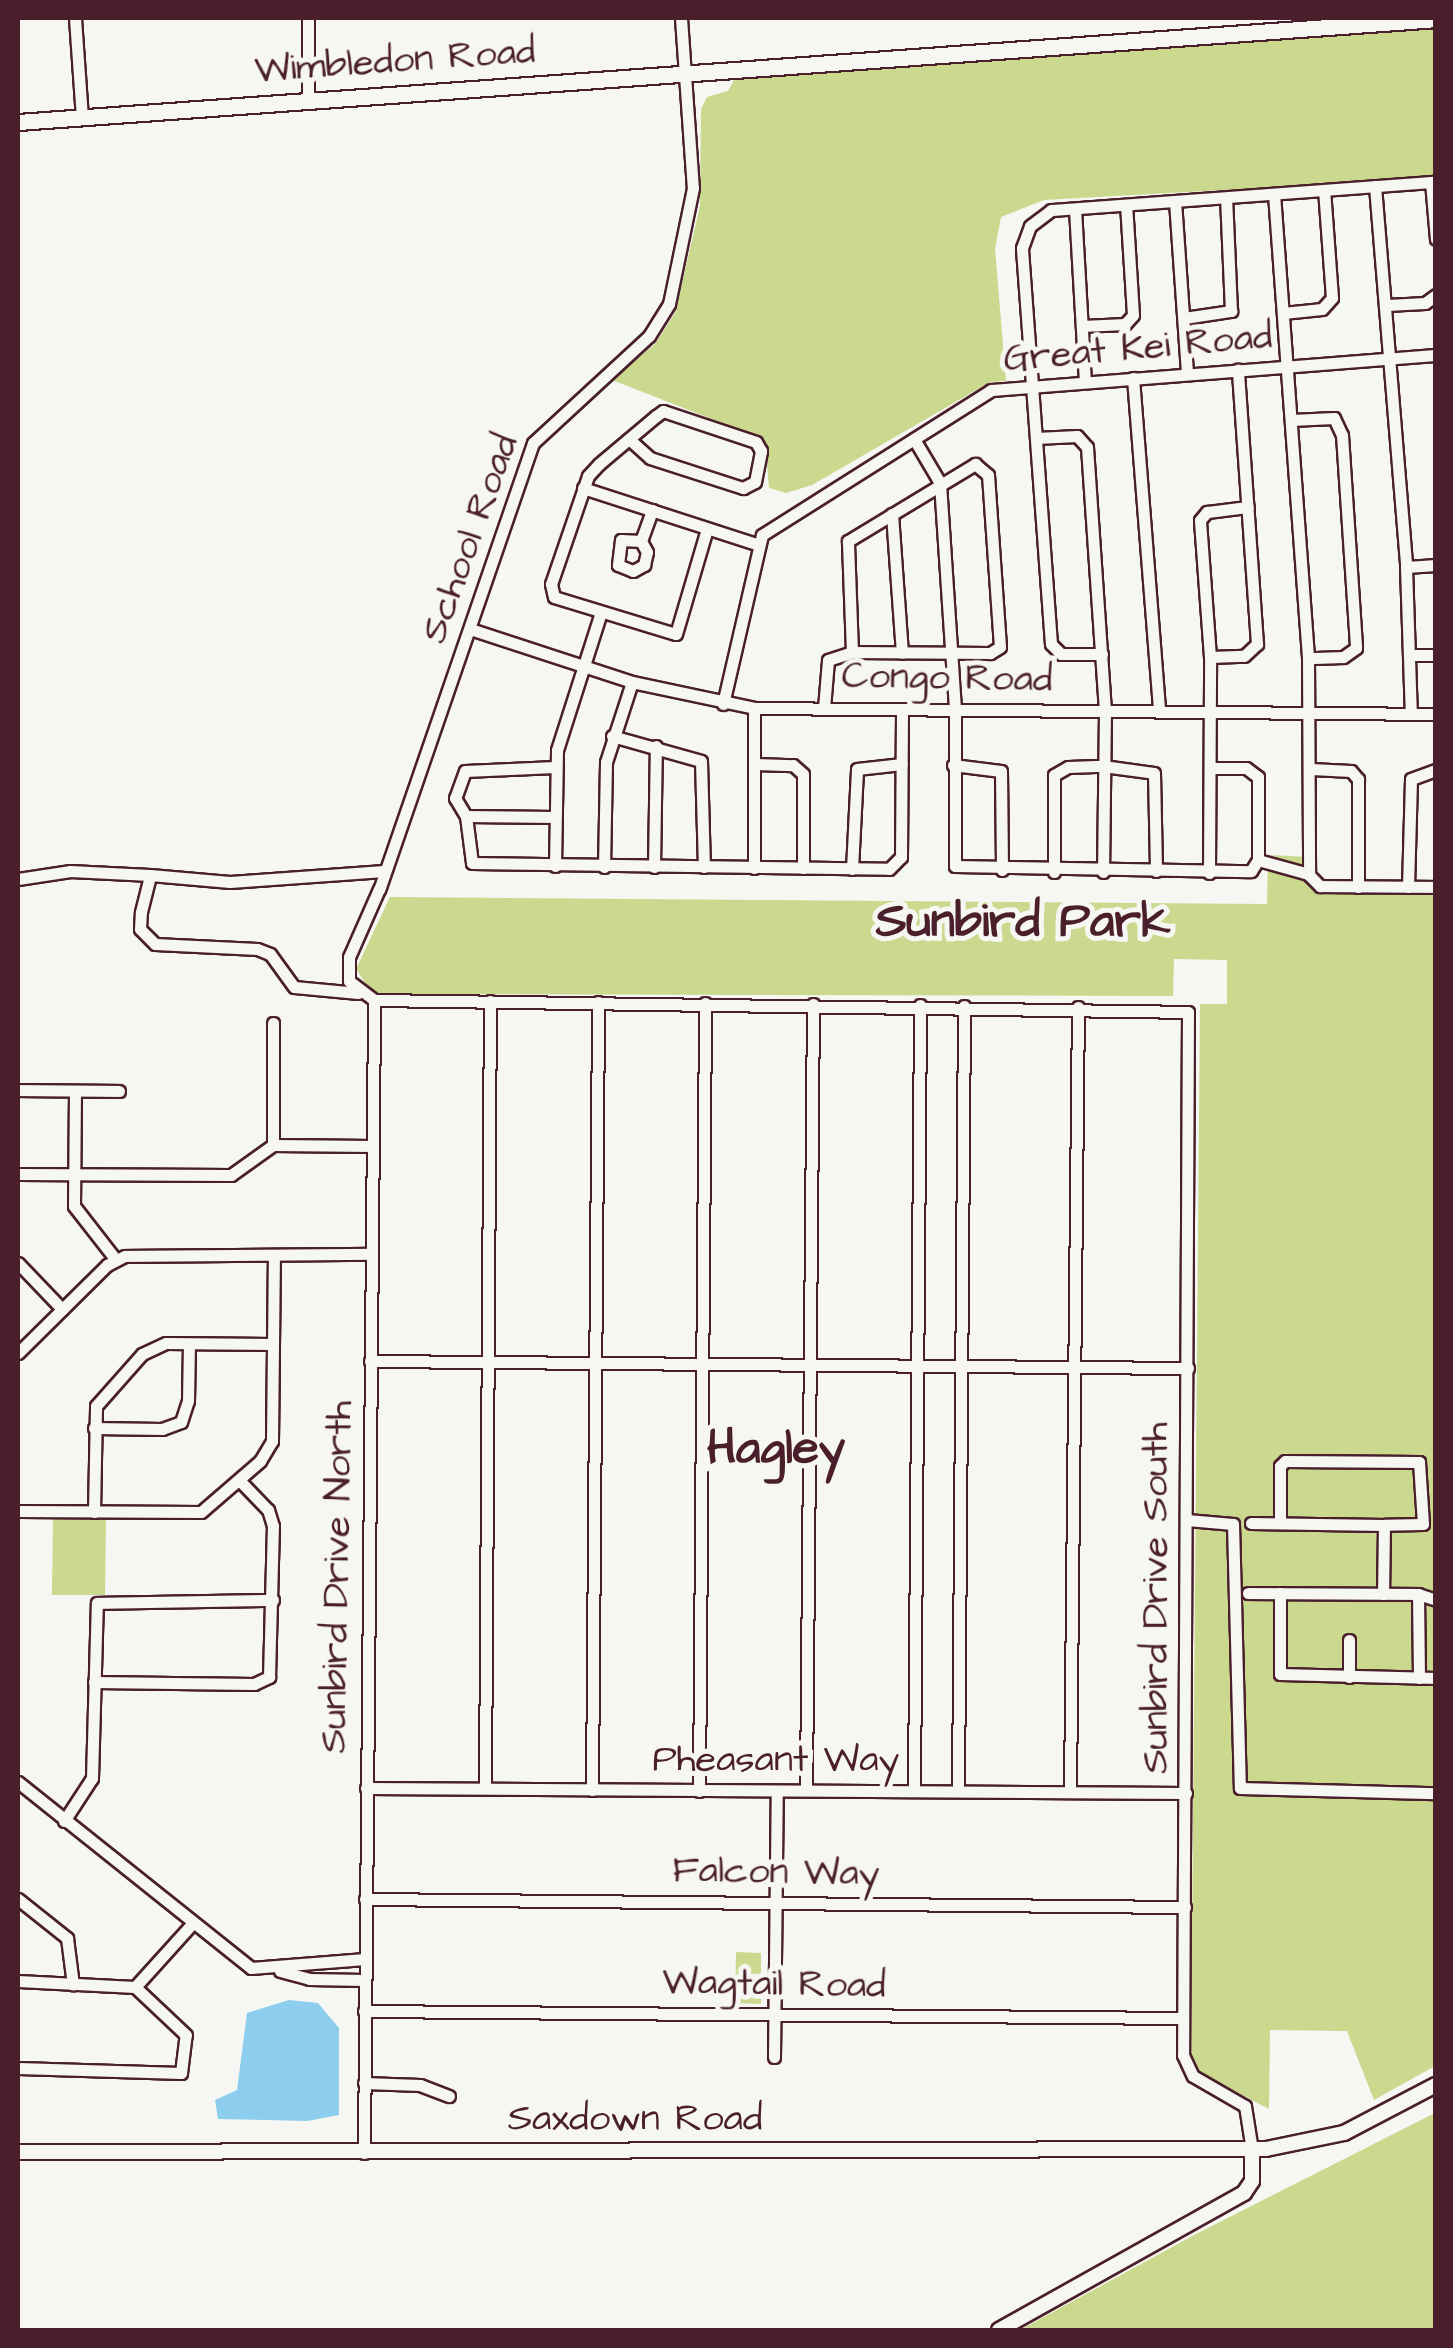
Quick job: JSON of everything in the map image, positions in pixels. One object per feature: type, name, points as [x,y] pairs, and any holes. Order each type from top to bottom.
[{"type":"main road","name":"Wimbledon Road","points":[[18,122],[1436,18]]},
{"type":"street","points":[[75,18],[82,117]]},
{"type":"street","points":[[308,18],[308,101]]},
{"type":"street","name":"School Road","points":[[358,992],[348,974],[349,957],[378,889],[533,444],[649,336],[668,304],[692,188],[682,18]]},
{"type":"street","points":[[1102,654],[1062,654],[1051,644],[1022,242],[1044,213],[1434,182],[1436,240]]},
{"type":"street","points":[[1375,186],[1406,567],[1411,714]]},
{"type":"street","points":[[1282,313],[1322,310],[1332,298],[1324,190]]},
{"type":"street","points":[[1274,194],[1308,658],[1309,874]]},
{"type":"street","points":[[1184,318],[1231,311],[1226,198]]},
{"type":"street","points":[[1176,201],[1187,374]]},
{"type":"street","points":[[1082,326],[1125,324],[1132,315],[1126,205]]},
{"type":"street","points":[[1075,209],[1086,381]]},
{"type":"street","points":[[1386,304],[1425,303],[1436,295]]},
{"type":"street","name":"Great Kei Road","points":[[756,544],[771,524],[991,390],[1436,355]]},
{"type":"street","points":[[1210,656],[1244,656],[1257,644],[1238,370]]},
{"type":"street","points":[[1134,378],[1160,711]]},
{"type":"street","points":[[629,439],[650,458],[743,488],[754,484],[760,445],[663,411],[629,439],[592,470],[583,488],[552,594],[600,615],[663,634],[680,631],[708,529]]},
{"type":"street","points":[[1290,420],[1337,420],[1344,454],[1356,648],[1344,657],[1308,658]]},
{"type":"street","points":[[1036,438],[1076,436],[1087,447],[1105,711],[1103,872]]},
{"type":"street","points":[[914,439],[940,484],[952,653],[954,863],[1054,872],[1245,873],[1258,860],[1258,776],[1246,768],[1210,768]]},
{"type":"street","points":[[824,708],[828,660],[852,652],[994,652],[1001,632],[988,474],[976,464],[846,544],[852,652]]},
{"type":"street","points":[[583,488],[756,544],[723,704]]},
{"type":"street","points":[[1209,873],[1210,656],[1200,520],[1207,512],[1248,507]]},
{"type":"street","points":[[641,540],[652,510]]},
{"type":"street","points":[[892,514],[902,653]]},
{"type":"street","points":[[1406,567],[1436,565]]},
{"type":"street","points":[[555,866],[555,768],[600,615]]},
{"type":"street","name":"Congo Road","points":[[470,630],[632,682],[754,708],[1436,714]]},
{"type":"street","points":[[1410,655],[1436,655]]},
{"type":"street","points":[[604,866],[612,736],[632,682]]},
{"type":"street","points":[[754,708],[754,868]]},
{"type":"street","points":[[555,768],[468,769],[455,798],[466,816],[468,856],[476,865],[889,869],[900,862],[902,709]]},
{"type":"street","points":[[612,736],[701,760],[704,867]]},
{"type":"street","points":[[654,867],[656,746]]},
{"type":"street","points":[[754,764],[794,764],[802,774],[803,868]]},
{"type":"street","points":[[852,869],[856,769],[902,764]]},
{"type":"street","points":[[954,765],[1000,771],[1002,870]]},
{"type":"street","points":[[1054,872],[1054,775],[1068,767],[1103,766],[1154,773],[1156,871]]},
{"type":"street","points":[[1310,769],[1351,771],[1358,779],[1358,887]]},
{"type":"street","points":[[1408,887],[1411,779],[1436,770]]},
{"type":"street","points":[[466,816],[555,817]]},
{"type":"street","points":[[1258,860],[1309,874],[1320,886],[1436,887]]},
{"type":"street","points":[[18,879],[84,870],[230,882],[384,871]]},
{"type":"street","points":[[150,875],[140,920],[148,941],[176,948],[256,949],[275,960],[294,987],[358,992],[374,1000],[1078,1007],[1070,1792]]},
{"type":"street","name":"Sunbird Drive North","points":[[364,2153],[374,1000]]},
{"type":"street","points":[[485,1788],[490,1002]]},
{"type":"street","points":[[592,1790],[598,1002]]},
{"type":"street","points":[[699,1791],[705,1003]]},
{"type":"street","points":[[806,1790],[813,1004]]},
{"type":"street","points":[[914,1791],[920,1005]]},
{"type":"street","points":[[958,1791],[964,1006]]},
{"type":"street","name":"Sunbird Drive South","points":[[1078,1007],[1188,1012],[1183,2018],[1186,2068],[1245,2106],[1252,2150]]},
{"type":"street","points":[[272,1146],[274,1023]]},
{"type":"street","points":[[18,1090],[118,1091]]},
{"type":"street","points":[[75,1091],[76,1212],[116,1260]]},
{"type":"street","points":[[18,1174],[232,1175],[272,1146],[372,1146]]},
{"type":"street","points":[[18,1353],[116,1260],[371,1254]]},
{"type":"street","points":[[18,1511],[201,1512],[239,1480],[272,1441],[274,1256]]},
{"type":"street","points":[[18,1263],[62,1309]]},
{"type":"street","points":[[94,1512],[94,1428],[101,1395],[142,1354],[160,1344],[272,1344]]},
{"type":"street","points":[[94,1428],[162,1429],[181,1422],[188,1401],[189,1344]]},
{"type":"street","points":[[370,1360],[1188,1368]]},
{"type":"street","points":[[1251,1523],[1429,1524],[1419,1462],[1282,1463],[1280,1523]]},
{"type":"street","points":[[94,1682],[260,1684],[273,1668],[271,1518],[239,1480]]},
{"type":"street","points":[[1188,1520],[1232,1524],[1240,1788],[1436,1793]]},
{"type":"street","points":[[1383,1594],[1384,1525]]},
{"type":"street","points":[[1248,1593],[1436,1591]]},
{"type":"street","points":[[1280,1593],[1280,1674],[1436,1678]]},
{"type":"street","points":[[1418,1594],[1436,1600]]},
{"type":"street","points":[[1418,1594],[1419,1678]]},
{"type":"street","points":[[64,1821],[92,1778],[93,1612],[101,1601],[273,1600]]},
{"type":"street","points":[[1349,1677],[1350,1640]]},
{"type":"street","points":[[18,1782],[243,1964],[308,1979],[364,1980]]},
{"type":"street","name":"Pheasant Way","points":[[366,1788],[1186,1794]]},
{"type":"street","points":[[774,2057],[777,1790]]},
{"type":"street","points":[[18,1898],[68,1938],[72,1985]]},
{"type":"street","name":"Falcon Way","points":[[365,1898],[1185,1907]]},
{"type":"street","points":[[135,1987],[192,1924]]},
{"type":"street","points":[[276,1969],[365,1959]]},
{"type":"street","points":[[18,1982],[135,1987],[186,2035],[181,2074],[18,2068]]},
{"type":"street","name":"Wagtail Road","points":[[364,2011],[1183,2018]]},
{"type":"street","points":[[364,2083],[420,2085],[449,2096]]},
{"type":"street","name":"Saxdown Road","points":[[18,2152],[1252,2150],[1344,2134],[1436,2085]]},
{"type":"street","points":[[999,2330],[1244,2192],[1252,2180],[1252,2150]]},
{"type":"green space","points":[[1435,26],[1435,178],[1044,200],[1001,217],[995,249],[1006,381],[990,382],[812,485],[786,493],[769,488],[766,452],[758,437],[612,380],[655,344],[675,313],[700,206],[701,109],[707,97],[728,91],[734,80]]},
{"type":"green space","points":[[1268,855],[1309,857],[1310,881],[1435,888],[1435,2066],[1374,2100],[1347,2031],[1270,2030],[1269,2109],[1199,2073],[1191,2053],[1200,1004],[1227,1004],[1227,960],[1174,959],[1173,996],[373,994],[356,969],[390,897],[1267,904]]},
{"type":"green space","points":[[53,1517],[106,1518],[105,1595],[52,1595]]},
{"type":"green space","points":[[736,1952],[761,1953],[761,2004],[735,2003]]},
{"type":"green space","points":[[1435,2113],[1435,2330],[1020,2330],[1196,2234]]},
{"type":"water","points":[[289,2000],[318,2003],[339,2028],[339,2115],[307,2121],[218,2119],[215,2100],[237,2090],[247,2013]]},
{"type":"district","name":"Sunbird Park","points":[[1023,923]]},
{"type":"district","name":"Hagley","points":[[776,1450]]}]
